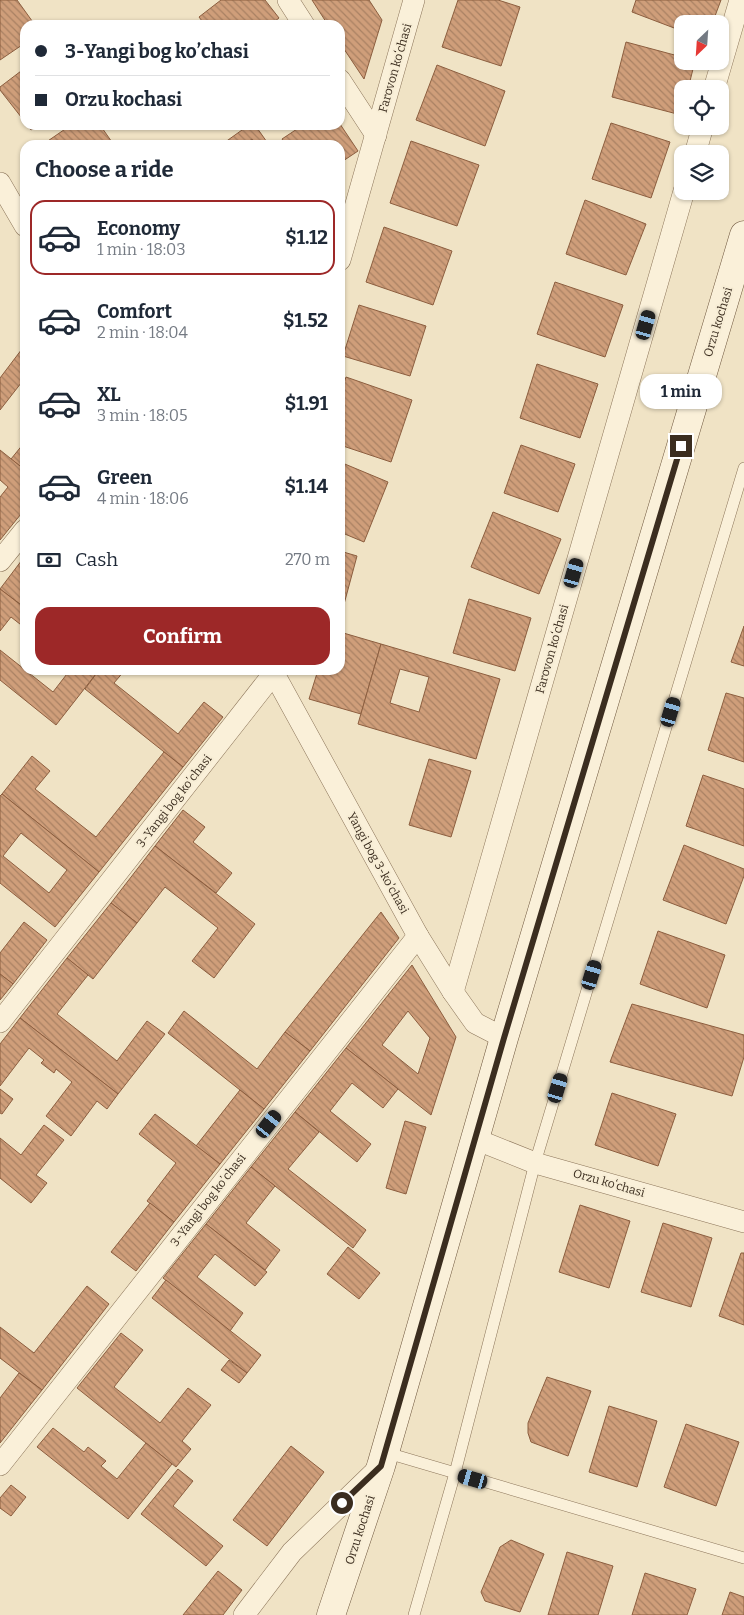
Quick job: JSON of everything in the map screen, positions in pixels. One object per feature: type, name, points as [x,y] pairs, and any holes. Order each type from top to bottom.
[{"type":"main road","name":"Orzu kochasi","points":[[331,1615],[382,1459],[504,1038],[744,236]]},
{"type":"street","points":[[288,0],[301,20]]},
{"type":"street","name":"Farovon koʻchasi","points":[[345,243],[414,0]]},
{"type":"street","points":[[717,80],[740,0]]},
{"type":"street","name":"Farovon koʻchasi","points":[[345,88],[376,135]]},
{"type":"street","points":[[0,184],[20,218]]},
{"type":"street","name":"Farovon koʻchasi","points":[[453,992],[681,200]]},
{"type":"street","points":[[0,561],[20,536]]},
{"type":"street","name":"3-Yangi bog koʼchasi","points":[[0,1022],[271,675]]},
{"type":"street","name":"Yangi bog 3-koʼchasi","points":[[275,675],[418,936],[453,992],[475,1023],[504,1038]]},
{"type":"street","name":"3-Yangi bog koʼchasi","points":[[0,1465],[418,936]]},
{"type":"street","name":"Orzu koʻchasi","points":[[475,1139],[536,1163],[744,1222]]},
{"type":"street","points":[[244,1615],[292,1552],[382,1459]]},
{"type":"lane","points":[[414,1615],[455,1473],[536,1163],[744,468]]},
{"type":"lane","points":[[382,1459],[455,1473],[744,1558]]},
{"type":"building","points":[[0,0],[17,0],[31,20],[20,20],[20,46],[0,60]]},
{"type":"building","points":[[221,0],[265,0],[279,18],[276,20],[201,20],[199,17]]},
{"type":"building","points":[[312,0],[369,0],[382,20],[364,79],[345,50],[345,20],[325,20]]},
{"type":"building","points":[[458,0],[498,0],[520,7],[501,66],[442,47]]},
{"type":"building","points":[[636,0],[721,0],[715,15],[674,15],[674,28],[632,12]]},
{"type":"building","points":[[626,42],[674,55],[674,70],[693,70],[690,80],[674,80],[674,113],[612,97]]},
{"type":"building","points":[[437,65],[505,91],[485,146],[416,120]]},
{"type":"building","points":[[20,72],[20,116],[0,90],[0,87]]},
{"type":"building","points":[[611,123],[670,142],[651,198],[592,179]]},
{"type":"building","points":[[64,130],[104,130],[110,140],[49,140]]},
{"type":"building","points":[[242,130],[258,130],[266,140],[252,139],[228,140]]},
{"type":"building","points":[[296,130],[344,130],[358,151],[345,160],[345,140],[282,139]]},
{"type":"building","points":[[411,141],[479,165],[457,226],[390,203]]},
{"type":"building","points":[[585,200],[646,224],[626,275],[566,254]]},
{"type":"building","points":[[384,227],[452,251],[433,305],[366,282]]},
{"type":"building","points":[[555,282],[623,305],[605,357],[537,334]]},
{"type":"building","points":[[359,305],[426,326],[410,376],[345,357],[345,350]]},
{"type":"building","points":[[20,352],[20,384],[0,410],[0,378]]},
{"type":"building","points":[[537,364],[598,384],[580,438],[520,418]]},
{"type":"building","points":[[346,377],[412,400],[391,462],[345,447]]},
{"type":"building","points":[[521,445],[575,464],[558,512],[504,493]]},
{"type":"building","points":[[20,448],[20,466],[11,459]]},
{"type":"building","points":[[0,450],[20,466],[20,515],[0,540],[0,497],[8,487],[0,480]]},
{"type":"building","points":[[345,464],[388,482],[364,542],[345,534]]},
{"type":"building","points":[[493,512],[561,539],[539,594],[471,567]]},
{"type":"building","points":[[345,552],[357,556],[345,600]]},
{"type":"building","points":[[20,563],[20,604],[0,589]]},
{"type":"building","points":[[0,589],[20,604],[20,624],[11,617],[0,631]]},
{"type":"building","points":[[469,599],[531,618],[515,671],[453,653]]},
{"type":"building","points":[[744,626],[744,666],[731,662]]},
{"type":"building","points":[[345,633],[381,644],[361,714],[309,699],[316,675],[345,675]]},
{"type":"building","points":[[381,644],[500,679],[476,759],[358,724]],"holes":[[[400,669],[429,677],[419,712],[390,703]]]},
{"type":"building","points":[[0,650],[20,666],[20,675],[32,675],[53,692],[66,675],[95,675],[56,725],[0,680]]},
{"type":"building","points":[[95,675],[121,675],[114,683],[178,734],[204,702],[223,717],[183,767],[85,689]]},
{"type":"building","points":[[726,693],[744,698],[744,762],[708,750]]},
{"type":"building","points":[[164,752],[183,767],[99,872],[2,794],[32,756],[50,771],[35,789],[96,837]]},
{"type":"building","points":[[429,759],[471,771],[451,837],[409,825]]},
{"type":"building","points":[[703,775],[744,789],[744,846],[686,826]]},
{"type":"building","points":[[2,794],[99,872],[55,927],[0,883],[0,796]],"holes":[[[21,833],[67,870],[49,893],[3,856]]]},
{"type":"building","points":[[183,810],[205,827],[193,842],[232,873],[216,893],[155,846]]},
{"type":"building","points":[[684,845],[744,869],[744,876],[726,924],[663,900]]},
{"type":"building","points":[[155,846],[255,924],[214,978],[192,961],[218,928],[165,887],[137,923],[111,903]]},
{"type":"building","points":[[111,903],[137,923],[93,979],[67,958]]},
{"type":"building","points":[[381,912],[399,938],[310,1051],[285,1032]]},
{"type":"building","points":[[24,922],[47,940],[13,984],[0,974],[0,953]]},
{"type":"building","points":[[658,931],[725,955],[707,1008],[640,984]]},
{"type":"building","points":[[67,958],[88,975],[57,1014],[117,1061],[147,1021],[165,1034],[118,1094],[20,1018]]},
{"type":"building","points":[[412,965],[456,1037],[431,1115],[346,1048]],"holes":[[[408,1011],[430,1038],[418,1074],[382,1045]]]},
{"type":"building","points":[[0,974],[13,984],[0,1000]]},
{"type":"building","points":[[632,1004],[744,1035],[744,1057],[732,1096],[610,1062]]},
{"type":"building","points":[[184,1011],[257,1069],[285,1032],[310,1051],[264,1109],[168,1033]]},
{"type":"building","points":[[20,1018],[118,1094],[107,1109],[97,1101],[71,1136],[46,1116],[72,1082],[56,1069],[54,1073],[41,1063],[44,1060],[29,1048],[0,1086],[0,1044]]},
{"type":"building","points":[[346,1048],[398,1089],[383,1108],[352,1083],[330,1111],[371,1144],[357,1162],[295,1112]]},
{"type":"building","points":[[0,1089],[13,1099],[2,1114],[0,1113]]},
{"type":"building","points":[[240,1090],[264,1109],[220,1164],[196,1146]]},
{"type":"building","points":[[612,1093],[676,1114],[658,1166],[595,1145]]},
{"type":"building","points":[[295,1112],[319,1132],[288,1169],[366,1230],[353,1248],[251,1167]]},
{"type":"building","points":[[155,1114],[220,1164],[174,1222],[147,1201],[176,1163],[139,1134]]},
{"type":"building","points":[[405,1121],[426,1127],[406,1194],[386,1188]]},
{"type":"building","points":[[44,1125],[64,1140],[36,1175],[47,1183],[31,1203],[0,1178],[0,1138],[21,1155]]},
{"type":"building","points":[[251,1167],[275,1186],[246,1223],[280,1250],[265,1270],[206,1224]]},
{"type":"building","points":[[150,1203],[174,1222],[136,1271],[111,1252]]},
{"type":"building","points":[[580,1205],[630,1221],[609,1288],[559,1272]]},
{"type":"building","points":[[663,1223],[712,1238],[691,1307],[641,1292]]},
{"type":"building","points":[[206,1224],[267,1272],[255,1286],[215,1254],[197,1277],[243,1313],[230,1331],[163,1278]]},
{"type":"building","points":[[348,1247],[380,1273],[359,1299],[327,1274]]},
{"type":"building","points":[[741,1253],[744,1253],[744,1325],[719,1316]]},
{"type":"building","points":[[166,1280],[261,1355],[247,1373],[152,1298]]},
{"type":"building","points":[[87,1286],[109,1304],[42,1390],[0,1358],[0,1327],[34,1353]]},
{"type":"building","points":[[121,1333],[143,1350],[114,1387],[160,1423],[188,1388],[211,1405],[182,1441],[191,1449],[176,1467],[77,1388]]},
{"type":"building","points":[[229,1360],[247,1373],[239,1383],[221,1370]]},
{"type":"building","points":[[19,1373],[42,1390],[0,1443],[0,1398]]},
{"type":"building","points":[[547,1377],[591,1391],[568,1456],[531,1442],[528,1433],[528,1423]]},
{"type":"building","points":[[609,1406],[657,1421],[637,1487],[589,1472]]},
{"type":"building","points":[[686,1424],[739,1442],[716,1506],[664,1487]]},
{"type":"building","points":[[53,1428],[84,1452],[88,1447],[106,1461],[101,1466],[117,1479],[146,1443],[172,1464],[128,1519],[37,1447]]},
{"type":"building","points":[[291,1446],[324,1472],[267,1546],[233,1520]]},
{"type":"building","points":[[178,1469],[193,1481],[173,1506],[223,1546],[206,1566],[141,1514]]},
{"type":"building","points":[[11,1485],[26,1497],[11,1516],[0,1508],[0,1498]]},
{"type":"building","points":[[511,1540],[544,1554],[520,1612],[485,1601],[481,1592],[500,1547]]},
{"type":"building","points":[[567,1552],[613,1566],[598,1615],[548,1615]]},
{"type":"building","points":[[218,1571],[242,1590],[223,1615],[183,1615]]},
{"type":"building","points":[[645,1573],[696,1589],[687,1615],[632,1615]]},
{"type":"building","points":[[730,1592],[744,1597],[744,1615],[722,1615]]},
{"type":"route","points":[[342,1503],[381,1466],[504,1038],[681,446]]}]
